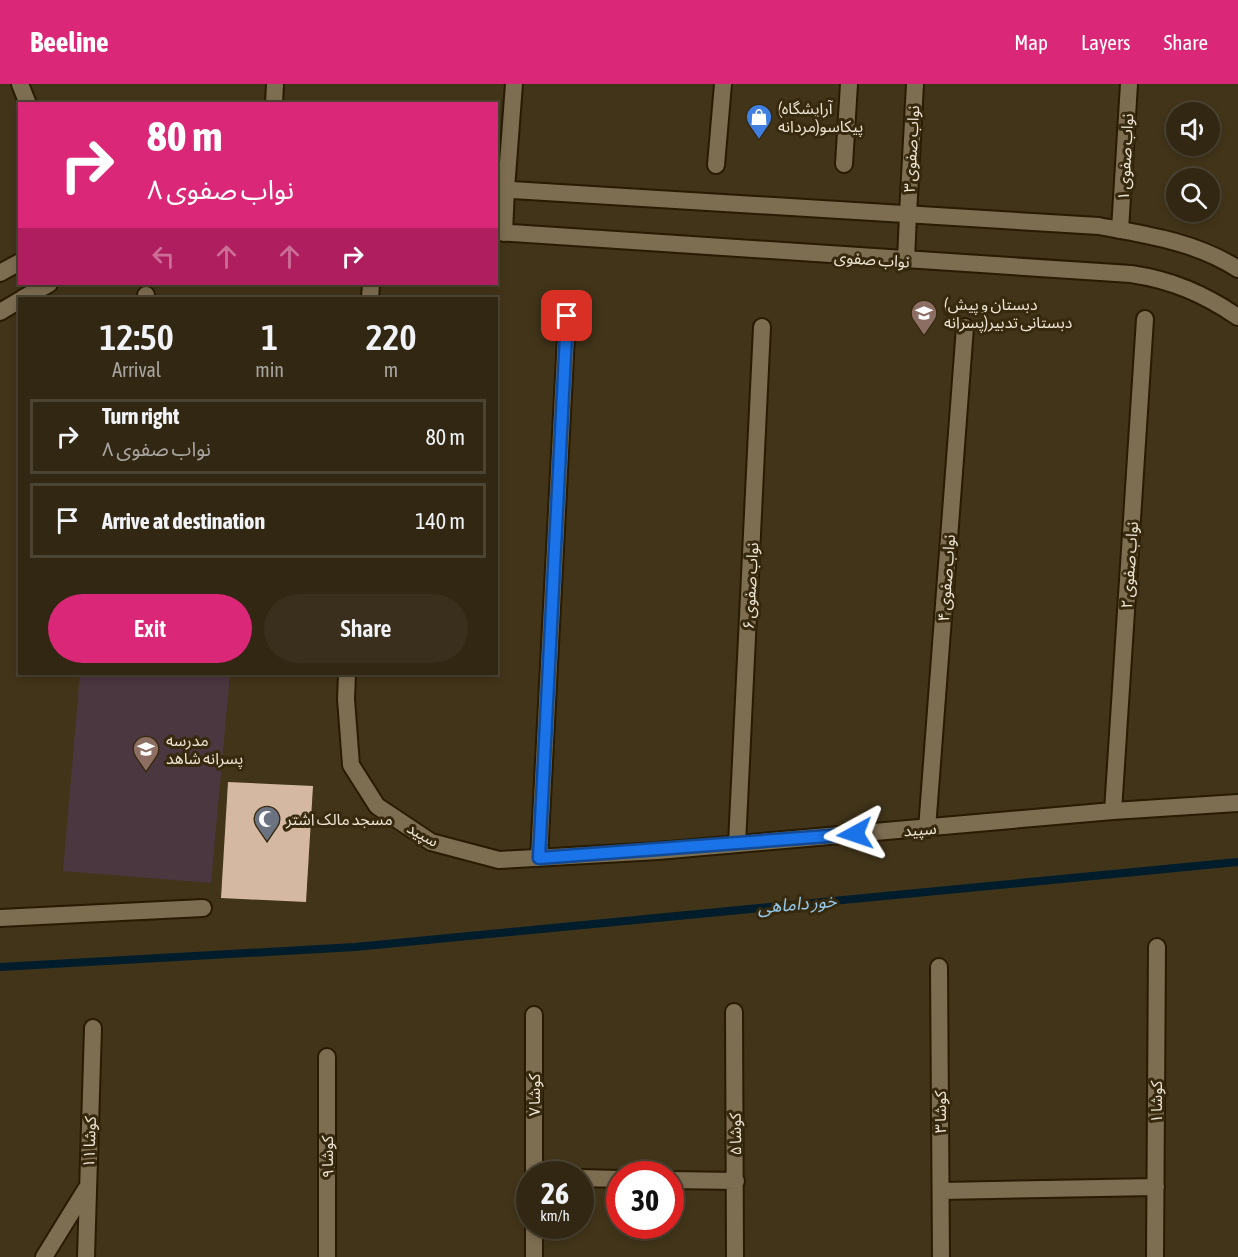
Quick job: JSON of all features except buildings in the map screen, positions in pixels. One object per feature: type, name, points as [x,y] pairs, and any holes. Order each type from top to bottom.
[{"type":"street","points":[[20,84],[27,102]]},
{"type":"street","points":[[274,102],[275,84]]},
{"type":"street","points":[[500,233],[501,189],[514,84]]},
{"type":"street","points":[[716,165],[723,84]]},
{"type":"street","points":[[844,164],[849,84]]},
{"type":"street","name":"نواب صفوی ۳","points":[[906,261],[915,84]]},
{"type":"street","name":"نواب صفوی ۱","points":[[1120,230],[1129,84]]},
{"type":"street","points":[[501,189],[1099,226],[1195,247],[1238,269]]},
{"type":"street","name":"نواب صفوی","points":[[500,233],[1151,277],[1196,292],[1238,317]]},
{"type":"street","points":[[0,273],[18,263]]},
{"type":"street","points":[[25,297],[47,285]]},
{"type":"street","points":[[0,312],[18,301]]},
{"type":"street","points":[[539,858],[567,316]]},
{"type":"street","name":"نواب صفوی ۲","points":[[1113,811],[1145,319]]},
{"type":"street","name":"نواب صفوی ۶","points":[[737,844],[762,327]]},
{"type":"street","name":"نواب صفوی ۴","points":[[927,828],[965,327]]},
{"type":"street","name":"سپید","points":[[347,675],[346,699],[351,765],[377,806],[431,842],[499,860],[737,844],[1113,811],[1238,803]]},
{"type":"street","points":[[0,918],[204,908]]},
{"type":"street","name":"کوشا ۱","points":[[1155,1257],[1157,946]]},
{"type":"street","name":"کوشا ۳","points":[[939,967],[941,1257]]},
{"type":"street","name":"کوشا ۵","points":[[734,1012],[735,1257]]},
{"type":"street","name":"کوشا ۷","points":[[534,1015],[534,1161]]},
{"type":"street","name":"کوشا ۱۱","points":[[86,1257],[93,1028]]},
{"type":"street","name":"کوشا ۹","points":[[327,1057],[327,1257]]},
{"type":"street","points":[[684,1180],[736,1181]]},
{"type":"street","points":[[44,1257],[88,1186]]},
{"type":"street","points":[[941,1191],[1156,1187]]},
{"type":"street","points":[[534,1239],[534,1257]]},
{"type":"shaded area","name":"مدرسه پسرانه شاهد","points":[[80,675],[230,675],[211,883],[63,871]]},
{"type":"waterway","name":"خور داماهی","points":[[0,967],[355,947],[1238,862]]},
{"type":"place","name":"(آرایشگاه پیکاسو(مردانه","points":[[759,140]]},
{"type":"place","name":"(دبستان و پیش دبستانی تدبیر(پسرانه","points":[[924,336]]},
{"type":"place","name":"مدرسه پسرانه شاهد","points":[[146,772]]},
{"type":"place","name":"مسجد مالک اشتر","points":[[267,842]]},
{"type":"route","points":[[567,316],[539,858],[658,851],[855,834]]}]
